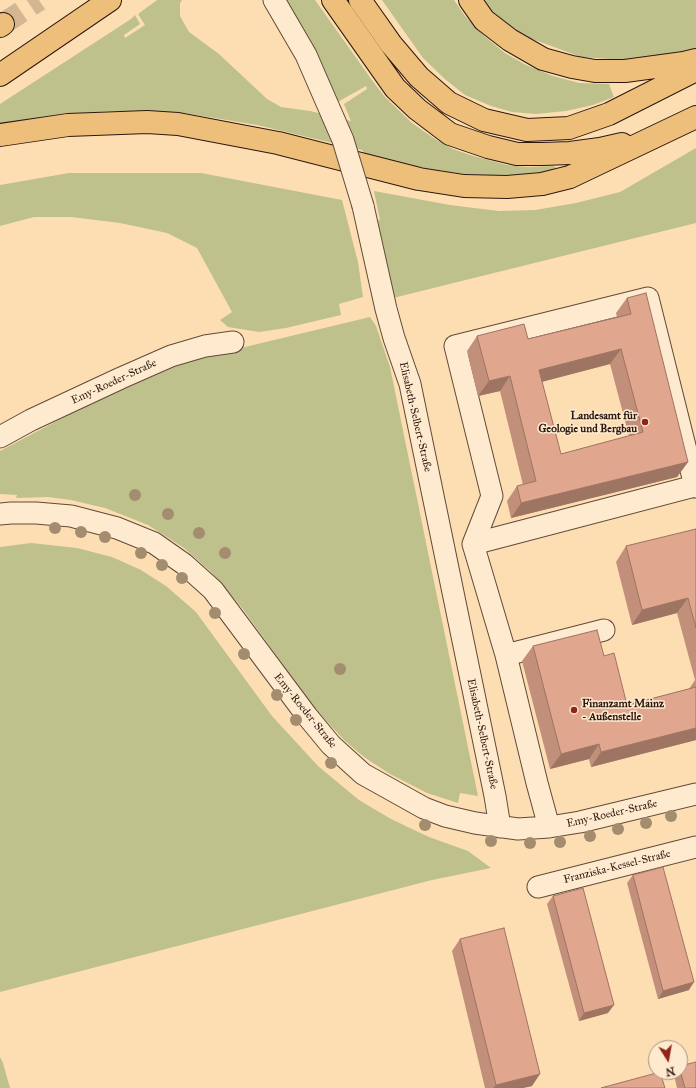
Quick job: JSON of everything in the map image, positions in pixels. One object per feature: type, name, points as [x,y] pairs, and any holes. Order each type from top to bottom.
[{"type":"highway","points":[[0,75],[110,0]]},
{"type":"highway","points":[[333,0],[395,88],[417,109],[450,134],[488,148],[517,154],[543,154],[600,149],[660,135]]},
{"type":"highway","points":[[360,0],[391,44],[414,72],[449,103],[484,120],[527,130],[568,128],[609,114],[696,70]]},
{"type":"highway","points":[[470,0],[484,20],[510,40],[543,59],[572,67],[595,71],[625,71],[684,64],[696,60]]},
{"type":"highway","points":[[0,135],[68,124],[147,122],[178,124],[278,143],[419,179],[464,186],[507,187],[542,184],[570,177],[696,117]]},
{"type":"street","name":"Elisabeth-Selbert-Straße","points":[[274,0],[306,55],[343,140],[363,206],[386,309],[394,338],[410,384],[495,796],[500,827]]},
{"type":"street","points":[[473,544],[695,486],[648,298],[455,346],[492,496],[473,544],[506,655],[549,827]]},
{"type":"street","name":"Emy-Roeder-Straße","points":[[0,437],[31,420],[172,356],[205,346],[234,342]]},
{"type":"street","name":"Emy-Roeder-Straße","points":[[0,514],[36,513],[71,516],[117,528],[154,543],[184,564],[213,590],[307,716],[331,745],[363,774],[424,808],[445,816],[475,823],[518,829],[549,827],[580,822],[696,794]]},
{"type":"street","points":[[506,655],[604,630]]},
{"type":"street","name":"Franziska-Kessel-Straße","points":[[538,887],[696,847]]},
{"type":"green space","points":[[157,0],[182,0],[180,3],[180,16],[189,32],[219,54],[267,99],[281,107],[310,111],[351,121],[344,104],[367,89],[366,86],[336,103],[283,0],[315,0],[385,97],[412,123],[453,149],[470,155],[507,165],[527,167],[553,166],[556,168],[534,174],[501,176],[464,174],[423,168],[366,155],[362,150],[257,125],[184,113],[114,111],[80,113],[0,124],[0,104],[135,15],[140,24],[124,35],[125,38],[145,25],[138,14]]},
{"type":"green space","points":[[382,0],[454,0],[465,16],[484,36],[505,53],[526,65],[553,76],[579,83],[609,84],[614,97],[593,105],[566,111],[536,114],[512,112],[491,106],[465,95],[446,80],[423,58]]},
{"type":"green space","points":[[484,0],[696,0],[696,51],[639,61],[581,57],[524,36],[498,20]]},
{"type":"green space","points":[[696,148],[696,223],[393,298],[375,221],[380,220],[374,191],[450,205],[499,211],[535,210],[576,203],[620,192]]},
{"type":"green space","points":[[69,173],[201,173],[342,200],[358,262],[363,297],[339,304],[341,315],[286,328],[259,332],[228,327],[220,320],[232,312],[197,248],[167,233],[120,223],[71,217],[34,217],[0,226],[0,185]]},
{"type":"green space","points":[[370,317],[376,326],[390,367],[478,796],[460,793],[458,803],[427,793],[390,774],[364,757],[344,740],[315,709],[242,608],[212,573],[184,548],[148,525],[105,508],[71,500],[48,497],[16,498],[17,495],[0,494],[0,451],[136,379],[164,367]]},
{"type":"green space","points":[[31,543],[77,548],[112,557],[141,570],[166,586],[196,612],[272,716],[318,766],[359,800],[391,819],[429,837],[468,851],[491,868],[432,880],[0,992],[0,547]]},
{"type":"green space","points":[[0,1057],[3,1063],[10,1088],[0,1088]]},
{"type":"building","name":"Landesamt für Geologie und Bergbau","points":[[646,293],[688,462],[521,503],[517,486],[536,481],[510,376],[489,381],[477,336],[524,324],[528,339],[631,314],[627,298]],"holes":[[[621,349],[643,432],[561,454],[539,370]]]},
{"type":"building","points":[[696,529],[696,628],[688,598],[642,610],[626,546]]},
{"type":"building","name":"Finanzamt Mainz - Außenstelle","points":[[597,630],[604,656],[614,653],[627,705],[696,687],[696,728],[601,752],[599,744],[561,754],[533,646]]},
{"type":"building","points":[[663,867],[694,982],[663,991],[633,875]]},
{"type":"building","points":[[583,888],[614,1005],[584,1013],[553,896]]},
{"type":"building","points":[[504,928],[540,1074],[496,1085],[460,939]]},
{"type":"building","points":[[696,1062],[696,1088],[685,1088],[683,1080],[688,1080],[688,1064]]},
{"type":"building","points":[[648,1075],[648,1080],[662,1080],[665,1088],[601,1088]]},
{"type":"tunnel","points":[[3,24],[39,0]]},
{"type":"place","name":"Landesamt für Geologie und Bergbau","points":[[645,422]]},
{"type":"place","name":"Finanzamt Mainz - Außenstelle","points":[[574,710]]}]
